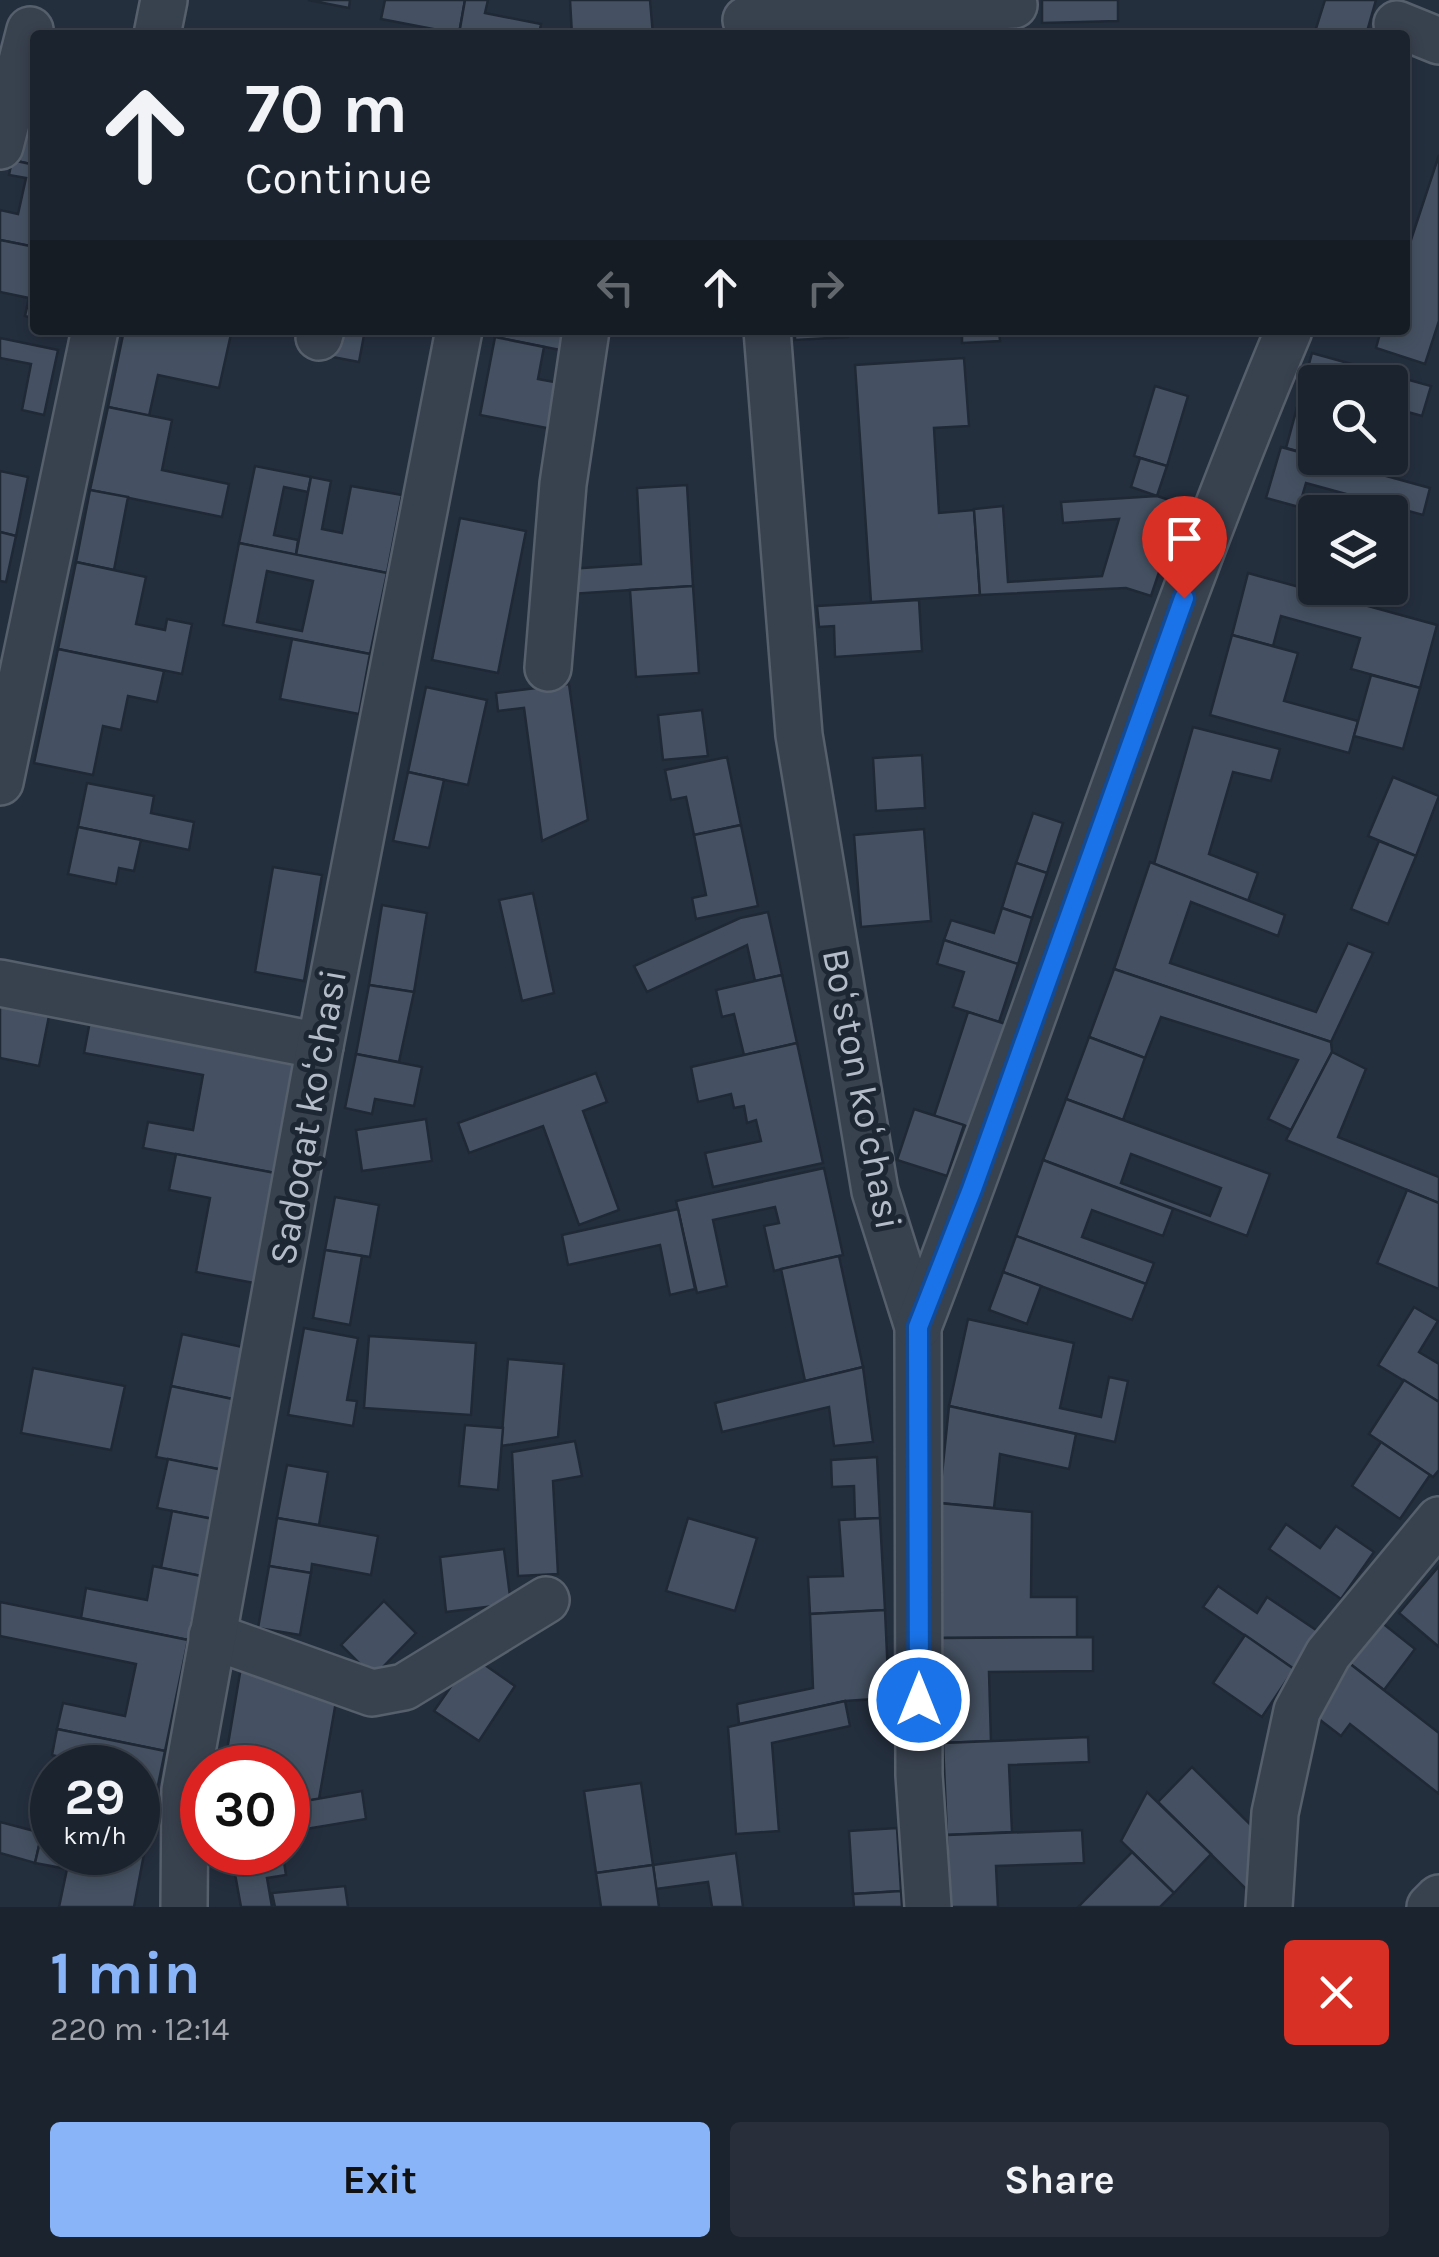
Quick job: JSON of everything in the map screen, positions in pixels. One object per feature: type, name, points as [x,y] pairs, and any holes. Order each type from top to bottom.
[{"type":"street","points":[[159,30],[164,0]]},
{"type":"street","points":[[746,18],[1014,6]]},
{"type":"street","points":[[1399,20],[1439,41]]},
{"type":"street","points":[[0,146],[28,30]]},
{"type":"street","points":[[0,782],[95,335]]},
{"type":"street","name":"Sadoqat koʻchasi","points":[[184,1907],[185,1790],[320,1046],[458,335]]},
{"type":"street","points":[[548,668],[562,484],[585,335]]},
{"type":"street","name":"Boʻston koʻchasi","points":[[767,335],[799,735],[874,1190],[918,1327],[919,1774],[928,1907]]},
{"type":"street","points":[[918,1327],[1235,457],[1286,335]]},
{"type":"street","points":[[0,984],[320,1046]]},
{"type":"street","points":[[1269,1907],[1275,1813],[1297,1710],[1328,1654],[1439,1520]]},
{"type":"street","points":[[212,1636],[372,1693],[404,1687],[546,1600]]},
{"type":"street","points":[[1430,1907],[1439,1898]]},
{"type":"building","points":[[308,0],[350,0],[349,8]]},
{"type":"building","points":[[385,0],[465,0],[460,30],[381,19]]},
{"type":"building","points":[[465,0],[488,0],[485,13],[541,24],[540,30],[460,30]]},
{"type":"building","points":[[570,0],[650,0],[653,30],[572,30]]},
{"type":"building","points":[[1042,0],[1118,0],[1118,21],[1042,23]]},
{"type":"building","points":[[1325,0],[1376,0],[1367,30],[1316,30]]},
{"type":"building","points":[[22,114],[30,116],[30,164],[12,160]]},
{"type":"building","points":[[1439,155],[1439,321],[1425,364],[1376,348],[1380,335],[1410,335],[1410,243]]},
{"type":"building","points":[[12,160],[30,164],[30,246],[0,240],[0,210],[18,214],[26,178],[9,175]]},
{"type":"building","points":[[0,240],[30,246],[30,318],[25,316],[29,298],[0,292]]},
{"type":"building","points":[[123,335],[231,335],[219,388],[158,375],[149,416],[108,407]]},
{"type":"building","points":[[326,335],[364,335],[359,362],[322,355]]},
{"type":"building","points":[[496,335],[573,335],[570,352]]},
{"type":"building","points":[[795,335],[848,335],[848,337],[795,340]]},
{"type":"building","points":[[962,335],[999,335],[1000,341],[962,343]]},
{"type":"building","points":[[495,337],[544,347],[538,379],[565,384],[557,430],[480,415]]},
{"type":"building","points":[[0,338],[58,350],[44,415],[22,410],[31,364],[0,358]]},
{"type":"building","points":[[1312,353],[1355,365],[1309,365]]},
{"type":"building","points":[[964,358],[969,426],[934,428],[939,513],[974,510],[980,595],[871,602],[855,365]]},
{"type":"building","points":[[1408,380],[1431,386],[1422,416],[1408,412]]},
{"type":"building","points":[[1155,386],[1188,396],[1167,466],[1134,456]]},
{"type":"building","points":[[1298,404],[1298,451],[1286,448]]},
{"type":"building","points":[[108,407],[172,420],[162,470],[229,484],[222,517],[90,490]]},
{"type":"building","points":[[1281,447],[1298,452],[1298,475],[1383,475],[1430,488],[1423,515],[1408,511],[1408,495],[1350,495],[1306,483],[1302,495],[1298,495],[1298,507],[1266,498]]},
{"type":"building","points":[[1140,458],[1167,466],[1157,496],[1131,487]]},
{"type":"building","points":[[255,466],[311,477],[308,492],[284,487],[274,535],[298,540],[296,555],[239,543]]},
{"type":"building","points":[[0,471],[28,477],[16,536],[0,532]]},
{"type":"building","points":[[311,477],[331,481],[322,529],[342,533],[351,486],[402,495],[387,573],[296,555]]},
{"type":"building","points":[[687,485],[693,586],[570,594],[568,569],[641,564],[637,488]]},
{"type":"building","points":[[90,490],[128,497],[114,570],[76,562]]},
{"type":"building","points":[[1157,496],[1182,504],[1151,596],[1126,588],[980,595],[974,509],[1003,506],[1008,582],[1102,576],[1119,519],[1063,523],[1061,502]]},
{"type":"building","points":[[460,518],[526,531],[498,673],[432,660]]},
{"type":"building","points":[[0,532],[16,536],[6,582],[0,581]]},
{"type":"building","points":[[239,543],[387,573],[370,654],[223,625]],"holes":[[[267,571],[313,581],[302,631],[257,622]]]},
{"type":"building","points":[[76,562],[146,577],[136,624],[165,630],[167,619],[192,624],[182,674],[58,649]]},
{"type":"building","points":[[1248,573],[1298,587],[1298,605],[1364,605],[1437,625],[1420,688],[1351,669],[1360,638],[1281,616],[1273,646],[1232,635]]},
{"type":"building","points":[[693,586],[699,673],[636,677],[630,590]]},
{"type":"building","points":[[919,600],[922,651],[835,657],[834,626],[819,627],[817,606]]},
{"type":"building","points":[[1232,635],[1298,653],[1284,701],[1358,721],[1349,753],[1210,715]]},
{"type":"building","points":[[292,639],[370,654],[359,714],[280,699]]},
{"type":"building","points":[[58,649],[164,671],[157,702],[128,696],[121,730],[103,726],[93,775],[34,763]]},
{"type":"building","points":[[1371,675],[1420,688],[1403,749],[1354,736]]},
{"type":"building","points":[[569,684],[588,820],[542,841],[524,708],[498,711],[496,693]]},
{"type":"building","points":[[426,687],[487,700],[468,785],[408,772]]},
{"type":"building","points":[[702,710],[708,756],[663,760],[658,715]]},
{"type":"building","points":[[1193,727],[1280,749],[1271,781],[1233,772],[1209,854],[1258,873],[1248,901],[1154,864]]},
{"type":"building","points":[[922,755],[925,808],[876,811],[873,758]]},
{"type":"building","points":[[727,757],[741,825],[694,835],[686,797],[671,800],[665,770]]},
{"type":"building","points":[[408,772],[444,780],[429,848],[393,841]]},
{"type":"building","points":[[1393,777],[1439,796],[1416,856],[1368,836]]},
{"type":"building","points":[[87,783],[154,796],[151,813],[194,822],[189,850],[78,827]]},
{"type":"building","points":[[1033,813],[1063,823],[1047,873],[1016,863]]},
{"type":"building","points":[[741,825],[758,906],[696,919],[692,898],[706,895],[694,835]]},
{"type":"building","points":[[78,827],[141,840],[134,871],[119,868],[116,884],[68,874]]},
{"type":"building","points":[[924,829],[931,921],[861,927],[854,835]]},
{"type":"building","points":[[1379,841],[1416,856],[1388,924],[1351,909]]},
{"type":"building","points":[[1150,862],[1285,915],[1278,936],[1191,902],[1170,963],[1316,1012],[1348,943],[1373,953],[1331,1042],[1114,969]]},
{"type":"building","points":[[1016,863],[1047,873],[1032,918],[1002,908]]},
{"type":"building","points":[[273,867],[322,875],[304,981],[255,972]]},
{"type":"building","points":[[533,893],[554,993],[522,1001],[499,900]]},
{"type":"building","points":[[382,905],[427,913],[414,992],[369,985]]},
{"type":"building","points":[[1002,908],[1032,918],[1018,964],[944,940],[951,920],[994,933]]},
{"type":"building","points":[[768,912],[782,975],[755,981],[747,945],[647,992],[634,966],[740,918]]},
{"type":"building","points":[[944,940],[1018,964],[999,1022],[953,1007],[964,972],[937,964]]},
{"type":"building","points":[[1114,969],[1331,1042],[1332,1052],[1291,1130],[1268,1119],[1298,1060],[1161,1017],[1145,1058],[1089,1037]]},
{"type":"building","points":[[782,975],[797,1043],[744,1055],[734,1014],[722,1017],[716,990]]},
{"type":"building","points":[[369,985],[414,992],[399,1062],[356,1054]]},
{"type":"building","points":[[0,1001],[50,1011],[39,1066],[0,1058]]},
{"type":"building","points":[[968,1012],[1012,1026],[978,1130],[934,1116]]},
{"type":"building","points":[[90,1021],[297,1060],[275,1173],[143,1148],[148,1122],[193,1130],[203,1075],[84,1053]]},
{"type":"building","points":[[1089,1037],[1145,1058],[1123,1120],[1066,1099]]},
{"type":"building","points":[[797,1043],[823,1163],[713,1187],[705,1153],[761,1141],[756,1120],[747,1123],[744,1106],[734,1108],[731,1094],[698,1102],[691,1067]]},
{"type":"building","points":[[1332,1052],[1366,1069],[1338,1137],[1439,1177],[1439,1203],[1286,1140]]},
{"type":"building","points":[[356,1054],[422,1067],[414,1106],[375,1099],[372,1114],[345,1108]]},
{"type":"building","points":[[596,1073],[607,1102],[583,1111],[619,1210],[579,1225],[543,1126],[469,1153],[458,1123]]},
{"type":"building","points":[[1066,1099],[1270,1174],[1247,1236],[1043,1160]],"holes":[[[1131,1154],[1221,1188],[1210,1216],[1121,1183]]]},
{"type":"building","points":[[914,1109],[964,1125],[947,1176],[897,1160]]},
{"type":"building","points":[[426,1119],[432,1161],[362,1171],[356,1130]]},
{"type":"building","points":[[176,1154],[275,1173],[254,1283],[196,1272],[210,1198],[169,1190]]},
{"type":"building","points":[[1043,1160],[1173,1209],[1163,1236],[1092,1210],[1082,1237],[1154,1263],[1146,1284],[1016,1236]]},
{"type":"building","points":[[824,1168],[843,1255],[774,1271],[764,1226],[779,1223],[775,1207],[713,1220],[727,1286],[697,1293],[676,1201]]},
{"type":"building","points":[[1407,1190],[1439,1203],[1439,1289],[1377,1263]]},
{"type":"building","points":[[335,1197],[379,1205],[370,1257],[325,1250]]},
{"type":"building","points":[[678,1209],[695,1289],[670,1295],[660,1245],[568,1265],[562,1235]]},
{"type":"building","points":[[1016,1236],[1146,1284],[1132,1320],[1003,1272]]},
{"type":"building","points":[[325,1250],[362,1256],[350,1325],[313,1318]]},
{"type":"building","points":[[839,1256],[863,1367],[805,1381],[781,1269]]},
{"type":"building","points":[[1003,1272],[1041,1286],[1027,1324],[989,1310]]},
{"type":"building","points":[[1414,1307],[1438,1321],[1419,1352],[1439,1364],[1439,1402],[1378,1365]]},
{"type":"building","points":[[968,1319],[1074,1343],[1060,1408],[1101,1417],[1109,1377],[1128,1381],[1115,1442],[949,1406]]},
{"type":"building","points":[[304,1328],[358,1338],[347,1400],[357,1401],[353,1426],[288,1415]]},
{"type":"building","points":[[182,1334],[247,1348],[237,1400],[171,1386]]},
{"type":"building","points":[[369,1336],[476,1343],[471,1415],[364,1408]]},
{"type":"building","points":[[508,1359],[564,1364],[558,1437],[501,1446]]},
{"type":"building","points":[[863,1367],[873,1442],[834,1446],[829,1407],[722,1432],[715,1403]]},
{"type":"building","points":[[33,1368],[125,1386],[111,1450],[21,1433]]},
{"type":"building","points":[[1404,1380],[1439,1402],[1439,1470],[1433,1477],[1369,1434]]},
{"type":"building","points":[[171,1386],[237,1400],[223,1470],[156,1457]]},
{"type":"building","points":[[949,1406],[1076,1434],[1069,1469],[1000,1454],[994,1508],[939,1503]]},
{"type":"building","points":[[465,1425],[503,1428],[498,1490],[459,1486]]},
{"type":"building","points":[[575,1441],[582,1476],[553,1481],[558,1574],[518,1576],[512,1452]]},
{"type":"building","points":[[1381,1442],[1430,1475],[1400,1519],[1352,1486]]},
{"type":"building","points":[[877,1457],[880,1518],[855,1519],[854,1486],[832,1487],[831,1460]]},
{"type":"building","points":[[168,1459],[223,1470],[213,1519],[157,1508]]},
{"type":"building","points":[[287,1465],[328,1472],[319,1525],[277,1518]]},
{"type":"building","points":[[939,1503],[1032,1512],[1031,1597],[1077,1597],[1077,1637],[940,1638]]},
{"type":"building","points":[[172,1511],[213,1519],[201,1576],[161,1568]]},
{"type":"building","points":[[277,1518],[378,1536],[371,1575],[312,1564],[311,1573],[269,1566]]},
{"type":"building","points":[[688,1518],[757,1538],[735,1611],[666,1591]]},
{"type":"building","points":[[880,1518],[885,1610],[810,1614],[808,1577],[843,1576],[839,1520]]},
{"type":"building","points":[[1286,1524],[1320,1548],[1336,1526],[1374,1552],[1341,1599],[1269,1549]]},
{"type":"building","points":[[504,1549],[511,1604],[446,1612],[440,1557]]},
{"type":"building","points":[[153,1566],[201,1576],[188,1640],[81,1618],[86,1588],[147,1600]]},
{"type":"building","points":[[269,1566],[311,1573],[300,1635],[258,1628]]},
{"type":"building","points":[[1439,1566],[1439,1647],[1399,1613]]},
{"type":"building","points":[[1218,1586],[1257,1613],[1267,1597],[1319,1632],[1294,1669],[1203,1607]]},
{"type":"building","points":[[384,1601],[416,1633],[373,1677],[341,1645]]},
{"type":"building","points":[[0,1602],[188,1640],[165,1751],[160,1750],[160,1745],[136,1745],[57,1729],[63,1703],[125,1716],[136,1664],[0,1636]]},
{"type":"building","points":[[885,1610],[889,1698],[845,1701],[739,1724],[737,1704],[813,1688],[810,1614]]},
{"type":"building","points":[[1381,1622],[1415,1649],[1384,1690],[1349,1663]]},
{"type":"building","points":[[1245,1635],[1294,1669],[1262,1717],[1213,1683]]},
{"type":"building","points":[[1093,1637],[1093,1671],[989,1672],[991,1741],[943,1743],[940,1638]]},
{"type":"building","points":[[472,1656],[515,1686],[479,1741],[434,1711]]},
{"type":"building","points":[[1349,1663],[1439,1733],[1439,1794],[1350,1724],[1341,1736],[1311,1713]]},
{"type":"building","points":[[241,1667],[339,1684],[319,1799],[310,1800],[310,1745],[228,1745]]},
{"type":"building","points":[[845,1701],[850,1726],[772,1743],[779,1831],[736,1834],[728,1727]]},
{"type":"building","points":[[57,1729],[136,1745],[54,1745]]},
{"type":"building","points":[[1088,1737],[1089,1762],[1009,1765],[1012,1832],[947,1835],[943,1743]]},
{"type":"building","points":[[160,1750],[165,1751],[160,1776]]},
{"type":"building","points":[[1192,1767],[1261,1835],[1248,1891],[1158,1802]]},
{"type":"building","points":[[641,1783],[653,1865],[596,1873],[584,1791]]},
{"type":"building","points":[[362,1791],[366,1819],[310,1828],[310,1800]]},
{"type":"building","points":[[1147,1792],[1211,1854],[1174,1893],[1121,1841]]},
{"type":"building","points":[[0,1822],[30,1830],[30,1862],[0,1853]]},
{"type":"building","points":[[897,1828],[901,1891],[853,1894],[849,1831]]},
{"type":"building","points":[[1082,1830],[1084,1863],[996,1866],[998,1907],[950,1907],[947,1835]]},
{"type":"building","points":[[1132,1852],[1174,1893],[1160,1907],[1078,1907]]},
{"type":"building","points":[[736,1853],[743,1907],[712,1907],[708,1882],[656,1889],[653,1865]]},
{"type":"building","points":[[653,1865],[659,1907],[601,1907],[596,1873]]},
{"type":"building","points":[[66,1875],[140,1875],[134,1907],[59,1907]]},
{"type":"building","points":[[235,1875],[286,1875],[267,1878],[272,1907],[241,1907]]},
{"type":"building","points":[[345,1886],[348,1907],[275,1907],[272,1893]]},
{"type":"building","points":[[901,1891],[902,1907],[854,1907],[853,1894]]},
{"type":"route","points":[[919,1700],[918,1327],[972,1189],[1184,598]]}]
